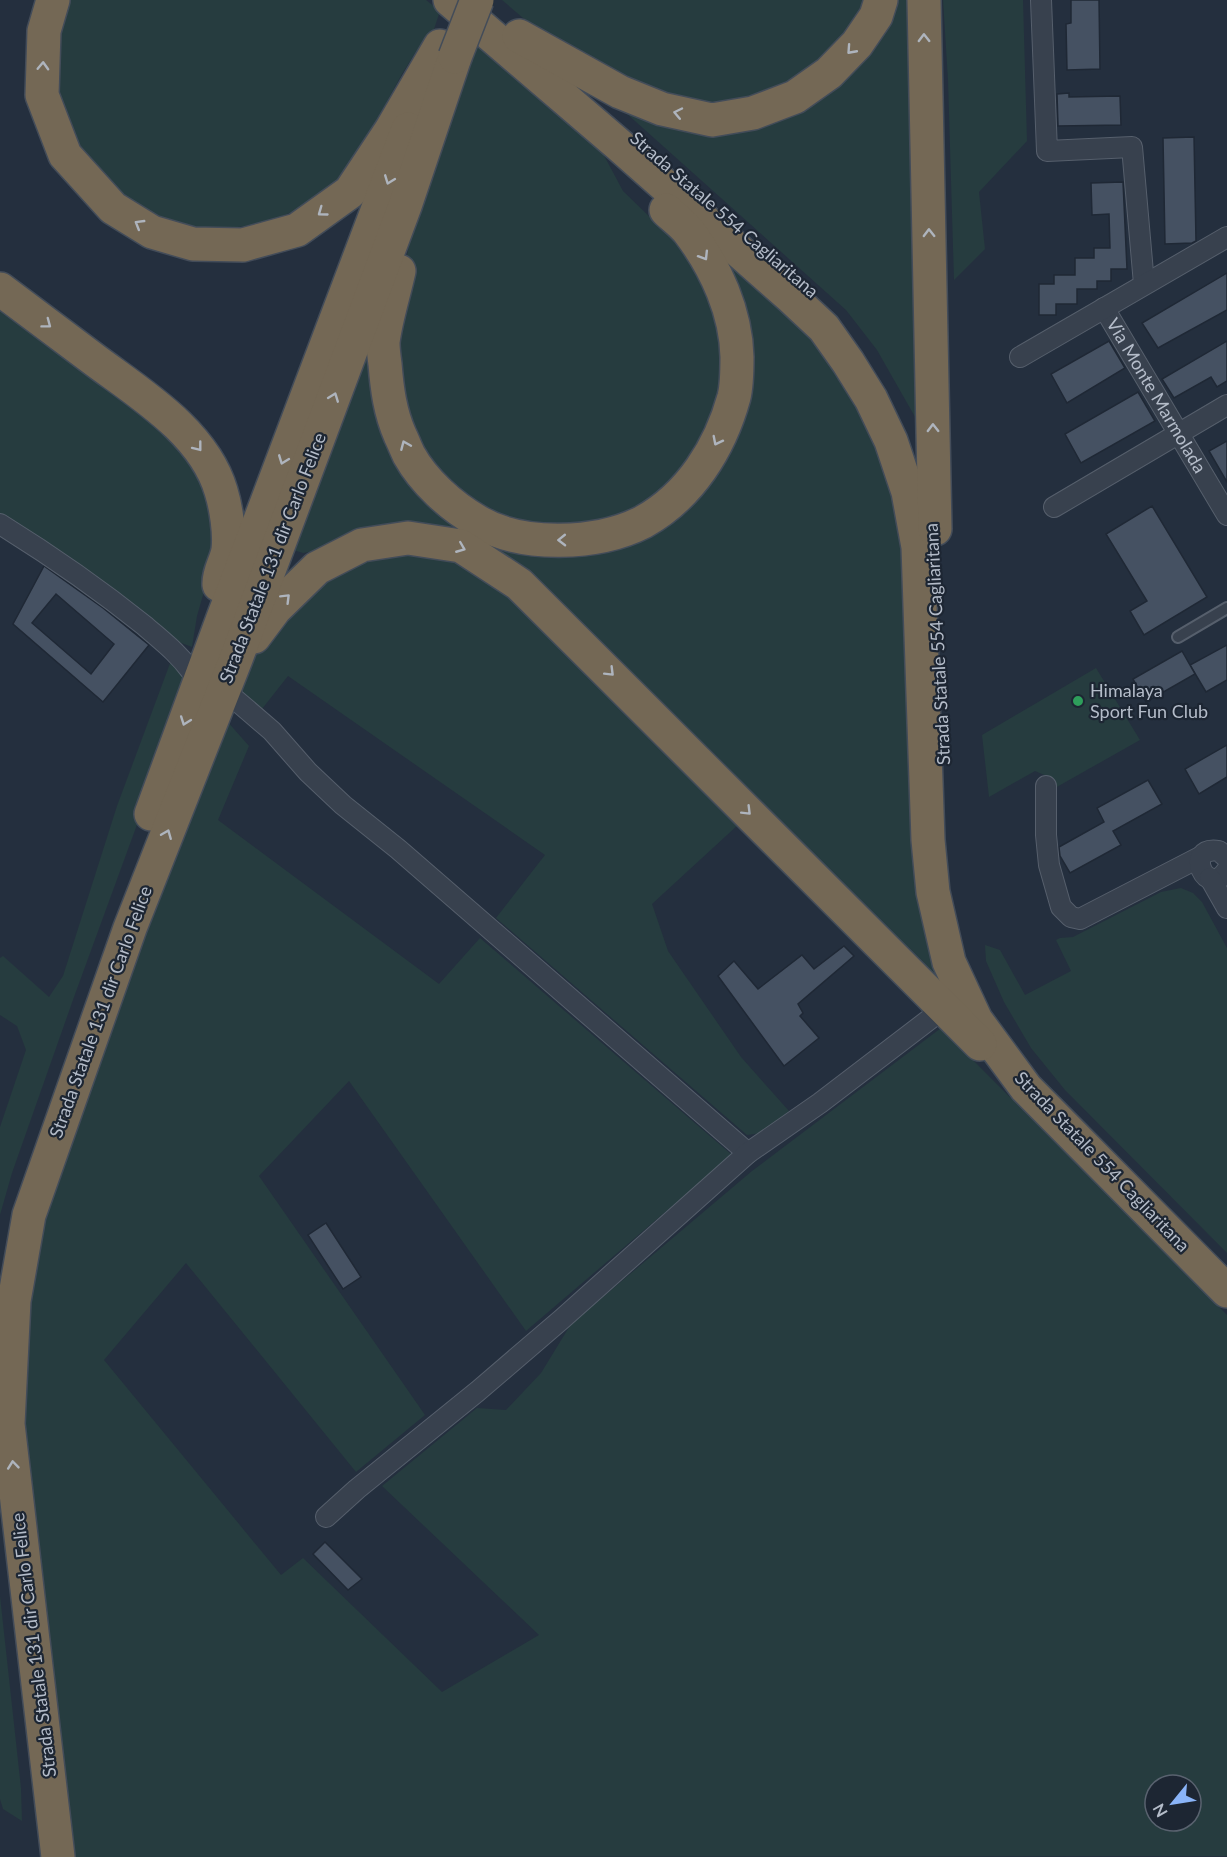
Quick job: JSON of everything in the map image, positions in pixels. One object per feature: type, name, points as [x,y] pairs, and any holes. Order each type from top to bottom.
[{"type":"highway","points":[[53,0],[44,32],[42,94],[65,155],[112,208],[152,232],[193,244],[243,245],[297,230],[350,192],[448,51]]},
{"type":"highway","name":"Strada Statale 554 Cagliaritana","points":[[450,0],[619,145],[824,328],[871,399],[891,441],[908,492],[918,547],[928,840],[933,892],[949,963],[976,1020],[1026,1088],[1227,1290]]},
{"type":"highway","name":"Strada Statale 131 dir Carlo Felice","points":[[448,51],[457,0]]},
{"type":"highway","name":"Strada Statale 131 dir Carlo Felice","points":[[0,1277],[7,1224],[37,1125],[223,618],[448,51],[477,0]]},
{"type":"highway","name":"Strada Statale 554 Cagliaritana","points":[[477,0],[810,288],[842,322],[890,394],[924,479],[935,529],[949,878],[963,943],[980,987],[1005,1032],[1056,1095],[1227,1267]]},
{"type":"highway","points":[[519,36],[620,92],[662,110],[712,120],[753,113],[795,97],[829,74],[857,44],[876,16],[881,0]]},
{"type":"highway","points":[[924,0],[935,529]]},
{"type":"highway","points":[[448,51],[405,206],[399,269],[383,343],[387,388],[394,419],[409,456],[424,476],[448,500],[477,522],[503,533],[545,541],[581,540],[613,534],[643,521],[672,501],[694,479],[723,430],[735,396],[737,371],[732,316],[717,275],[688,231],[637,184],[619,145]]},
{"type":"highway","name":"Strada Statale 131 dir Carlo Felice","points":[[58,1857],[8,1424],[14,1301],[29,1215],[129,928],[236,660],[405,206]]},
{"type":"highway","points":[[0,289],[159,408],[188,435],[204,455],[221,489],[226,516],[228,550],[218,580],[223,618]]},
{"type":"highway","points":[[236,660],[275,609],[317,568],[353,549],[362,545],[408,538],[461,546],[519,584],[943,1009],[1026,1088]]},
{"type":"highway","name":"Strada Statale 131 dir Carlo Felice","points":[[0,1509],[40,1857]]},
{"type":"street","points":[[1041,0],[1047,152],[1132,147],[1144,284]]},
{"type":"street","points":[[1020,357],[1227,237]]},
{"type":"street","name":"Via Monte Marmolada","points":[[1104,308],[1227,515]]},
{"type":"street","points":[[1054,507],[1227,405]]},
{"type":"street","points":[[0,524],[39,548],[125,610],[181,656],[191,671]]},
{"type":"street","points":[[230,695],[272,731],[308,772],[343,805],[398,849],[748,1153]]},
{"type":"street","points":[[1046,786],[1046,835],[1049,866],[1061,907],[1071,917],[1080,919],[1166,876],[1218,864],[1227,908]]},
{"type":"street","points":[[326,1517],[478,1391],[748,1153],[820,1103],[943,1009]]},
{"type":"lane","points":[[1178,637],[1227,608]]},
{"type":"green space","points":[[61,0],[426,0],[440,11],[433,32],[417,50],[402,74],[355,160],[321,199],[267,223],[217,230],[174,226],[144,214],[82,160],[53,93]]},
{"type":"green space","points":[[502,0],[869,0],[864,13],[797,83],[726,104],[685,104],[596,64],[523,18]]},
{"type":"green space","points":[[894,0],[907,0],[923,431],[877,350],[846,310],[616,104],[743,129]]},
{"type":"green space","points":[[943,0],[1023,0],[1027,141],[979,192],[985,249],[954,280],[948,80]]},
{"type":"green space","points":[[473,41],[549,108],[600,148],[623,191],[689,255],[722,323],[723,361],[718,400],[693,460],[651,501],[622,516],[567,527],[522,525],[482,511],[415,455],[393,373],[406,261],[412,229]]},
{"type":"green space","points":[[711,248],[768,295],[818,346],[865,420],[893,488],[905,549],[911,839],[920,904],[945,980],[936,987],[716,755],[494,547],[446,527],[403,523],[378,525],[350,532],[315,551],[303,553],[290,549],[369,324],[367,362],[374,409],[393,454],[444,512],[627,541],[741,400]]},
{"type":"green space","points":[[0,302],[129,399],[189,454],[210,502],[214,557],[197,616],[192,647],[176,641],[0,517]]},
{"type":"green space","points":[[407,542],[484,567],[739,824],[652,904],[668,951],[741,1057],[789,1111],[761,1133],[747,1135],[496,918],[545,855],[288,676],[262,709],[236,688],[270,633],[308,582]]},
{"type":"green space","points":[[172,658],[191,677],[74,997],[12,1173],[0,1215],[0,1127],[26,1050],[17,1026],[0,1015],[0,958],[3,956],[49,997],[63,976],[117,806]]},
{"type":"green space","name":"Himalaya Sport Fun Club","points":[[1096,668],[1140,740],[1055,788],[1049,777],[1035,771],[989,797],[982,735]]},
{"type":"green space","points":[[226,720],[249,746],[218,820],[439,984],[480,938],[732,1155],[526,1331],[349,1081],[259,1176],[425,1415],[356,1472],[186,1263],[104,1360],[281,1575],[303,1558],[442,1692],[539,1635],[382,1486],[477,1408],[506,1410],[541,1373],[571,1324],[752,1171],[941,1028],[1227,1315],[1227,1856],[73,1857],[23,1424],[33,1268],[60,1159]]},
{"type":"green space","points":[[1181,888],[1193,893],[1202,902],[1227,948],[1227,1253],[1065,1090],[1031,1048],[1004,1002],[986,961],[985,945],[1000,950],[1025,995],[1071,971],[1056,940],[1073,937],[1161,892]]},
{"type":"green space","points":[[0,1596],[21,1788],[22,1821],[3,1809],[0,1799]]},
{"type":"building","points":[[1071,0],[1099,0],[1100,69],[1067,70],[1066,24],[1071,23]]},
{"type":"building","points":[[1069,93],[1069,97],[1120,96],[1121,125],[1058,126],[1057,94]]},
{"type":"building","points":[[1194,137],[1196,241],[1165,244],[1163,138]]},
{"type":"building","points":[[1123,182],[1127,269],[1111,269],[1111,281],[1097,281],[1097,289],[1077,289],[1077,304],[1056,304],[1056,315],[1039,315],[1039,284],[1054,284],[1054,275],[1075,275],[1075,258],[1094,258],[1094,248],[1110,248],[1109,214],[1092,215],[1091,183]]},
{"type":"building","points":[[1227,273],[1227,310],[1158,348],[1142,323]]},
{"type":"building","points":[[1109,341],[1125,368],[1067,403],[1051,374]]},
{"type":"building","points":[[1227,341],[1227,381],[1217,387],[1211,377],[1174,398],[1162,379]]},
{"type":"building","points":[[1138,392],[1155,421],[1081,463],[1065,434]]},
{"type":"building","points":[[1227,441],[1227,482],[1209,451]]},
{"type":"building","points":[[1152,506],[1207,597],[1144,635],[1130,611],[1147,601],[1106,534]]},
{"type":"building","points":[[44,566],[103,608],[149,645],[103,702],[13,624]],"holes":[[[56,594],[114,644],[91,674],[32,623]]]},
{"type":"building","points":[[1227,645],[1227,680],[1206,692],[1190,665]]},
{"type":"building","points":[[1182,651],[1195,674],[1146,702],[1133,679]]},
{"type":"building","points":[[1227,745],[1227,777],[1199,794],[1185,769]]},
{"type":"building","points":[[1148,780],[1162,804],[1113,831],[1121,845],[1070,873],[1060,856],[1059,847],[1104,822],[1097,808]]},
{"type":"building","points":[[844,946],[854,956],[798,1004],[803,1013],[800,1016],[819,1038],[784,1066],[718,976],[734,961],[758,989],[802,955],[814,969]]},
{"type":"building","points":[[326,1223],[361,1277],[343,1289],[308,1235]]},
{"type":"building","points":[[325,1542],[362,1579],[348,1590],[313,1554]]},
{"type":"place","name":"Himalaya Sport Fun Club","points":[[1078,701]]}]
